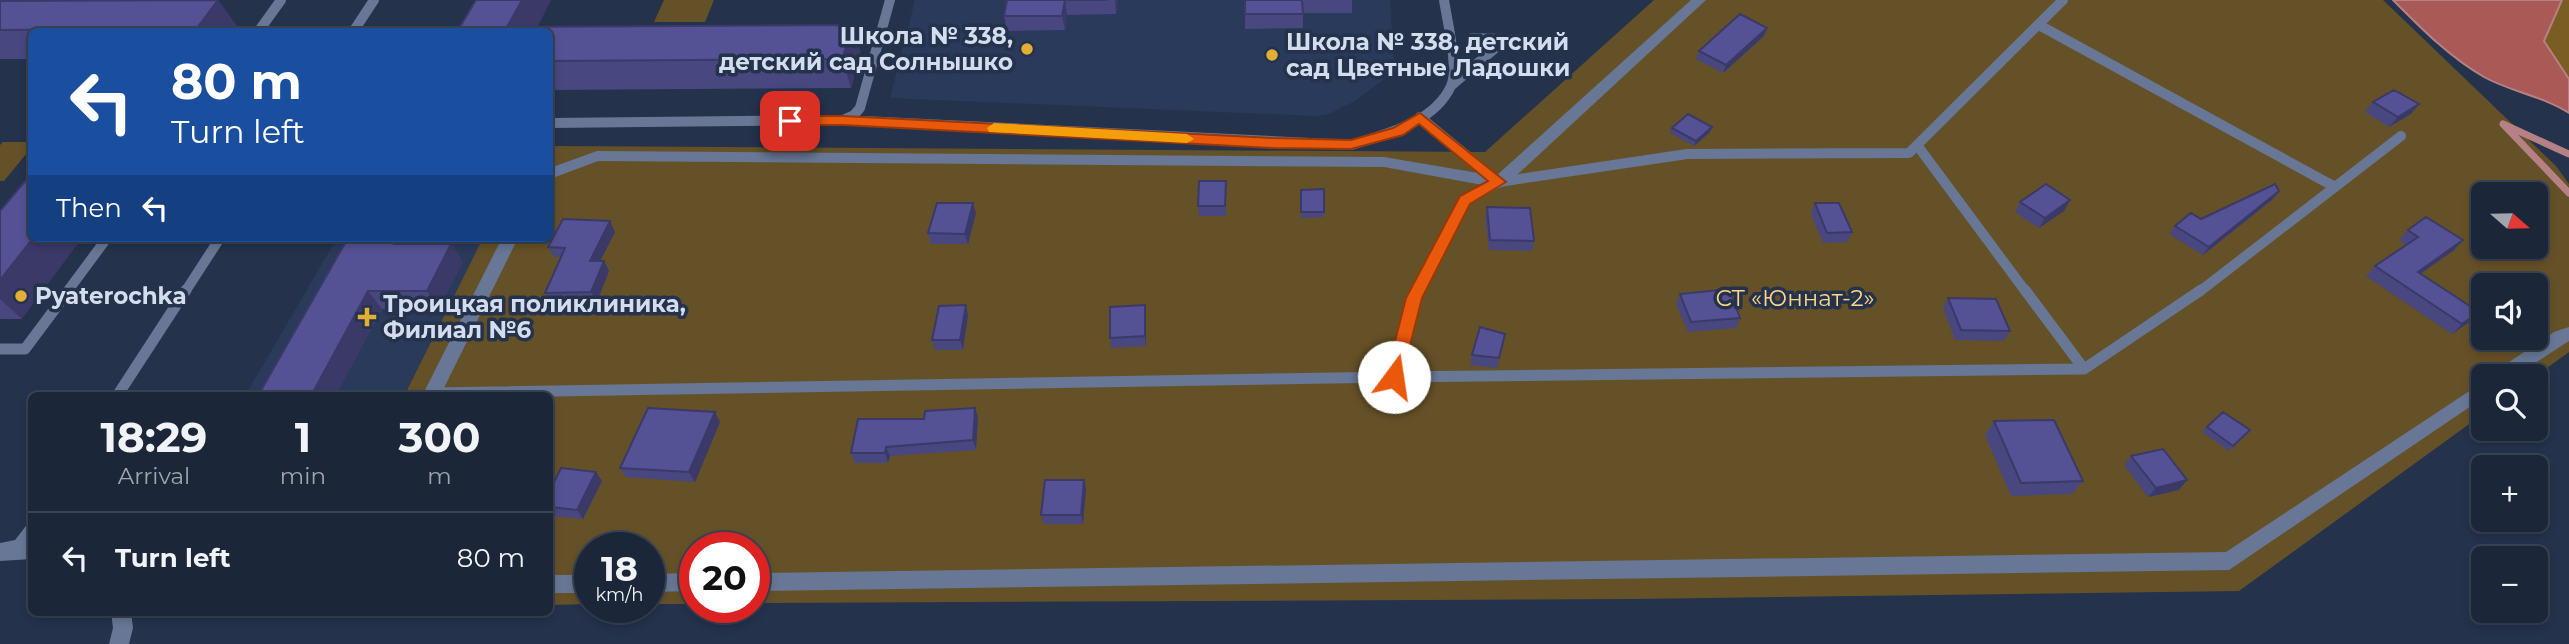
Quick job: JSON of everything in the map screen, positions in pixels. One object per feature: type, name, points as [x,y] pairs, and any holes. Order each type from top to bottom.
[{"type":"street","points":[[553,173],[597,156],[1384,162],[1499,182],[1699,0]]},
{"type":"street","points":[[433,392],[508,242]]},
{"type":"street","points":[[2520,364],[2560,337],[2569,334]]},
{"type":"street","points":[[770,582],[2229,561],[2471,397]]},
{"type":"street","points":[[553,584],[574,584]]},
{"type":"street","points":[[120,644],[123,628],[122,616]]},
{"type":"lane","points":[[261,28],[281,0]]},
{"type":"lane","points":[[356,28],[374,0]]},
{"type":"lane","points":[[843,120],[854,115],[860,108],[890,0]]},
{"type":"lane","points":[[1444,0],[1453,51],[1452,85]]},
{"type":"lane","points":[[1394,377],[1414,298],[1465,200],[1499,182],[1687,154],[1909,153],[2063,0]]},
{"type":"lane","points":[[2039,24],[2335,187]]},
{"type":"lane","points":[[1472,38],[1537,40]]},
{"type":"lane","points":[[553,123],[843,120],[1351,145],[1398,131],[1432,110],[1452,85],[1506,39]]},
{"type":"lane","points":[[1420,117],[1499,182]]},
{"type":"lane","points":[[545,392],[1394,377],[2084,369],[2179,307],[2401,136]]},
{"type":"lane","points":[[1917,145],[2084,369]]},
{"type":"lane","points":[[0,349],[25,349],[104,242]]},
{"type":"lane","points":[[120,392],[217,242]]},
{"type":"lane","points":[[16,550],[28,533]]},
{"type":"shaded area","points":[[915,0],[1390,0],[1394,61],[1382,81],[1353,102],[1329,114],[1316,116],[890,98]]},
{"type":"shaded area","points":[[2393,0],[2562,0],[2544,41],[2569,79],[2569,113],[2549,102],[2494,82],[2471,69],[2436,42]]},
{"type":"shaded area","points":[[2562,0],[2569,0],[2569,79],[2544,41]]},
{"type":"shaded area","name":"Троицкая поликлиника, Филиал №6","points":[[335,242],[481,242],[406,392],[247,392]]},
{"type":"green space","points":[[664,0],[714,0],[705,22],[654,22]]},
{"type":"green space","name":"СТ «Юннат-2»","points":[[1654,0],[2383,0],[2556,166],[2569,184],[2569,352],[2548,367],[2548,364],[2471,364],[2471,423],[2239,591],[1635,599],[770,603],[770,532],[679,532],[679,604],[665,604],[665,532],[574,532],[574,604],[553,605],[553,392],[406,392],[481,242],[553,242],[553,146],[1485,152]]},
{"type":"green space","points":[[3,142],[28,142],[28,152],[4,181],[0,181],[0,145]]},
{"type":"building","points":[[218,0],[197,28],[0,30],[0,1]]},
{"type":"building","points":[[476,0],[522,0],[507,27],[853,25],[842,59],[553,61],[553,28],[459,28]]},
{"type":"building","points":[[1007,0],[1065,0],[1062,16],[1004,16]]},
{"type":"building","points":[[1245,0],[1302,0],[1303,14],[1245,14]]},
{"type":"building","points":[[1740,14],[1767,28],[1726,65],[1699,51]]},
{"type":"building","points":[[2394,90],[2419,104],[2398,117],[2373,102]]},
{"type":"building","points":[[1688,114],[1712,127],[1696,141],[1672,128]]},
{"type":"building","points":[[28,178],[30,242],[0,280],[0,211]]},
{"type":"building","points":[[1199,181],[1226,181],[1225,206],[1198,206]]},
{"type":"building","points":[[2046,184],[2070,200],[2045,218],[2020,202]]},
{"type":"building","points":[[2275,184],[2279,191],[2209,247],[2175,226],[2191,213],[2201,219]]},
{"type":"building","points":[[1324,189],[1324,212],[1301,212],[1301,190]]},
{"type":"building","points":[[937,203],[973,203],[965,234],[928,233]]},
{"type":"building","points":[[1815,203],[1839,203],[1852,232],[1827,233]]},
{"type":"building","points":[[1487,207],[1530,208],[1534,241],[1490,240]]},
{"type":"building","points":[[2426,217],[2463,240],[2418,272],[2471,307],[2471,318],[2462,324],[2375,266],[2418,237],[2408,230]]},
{"type":"building","points":[[563,219],[610,221],[590,261],[604,261],[591,292],[545,293],[565,248],[548,247]]},
{"type":"building","points":[[346,242],[451,244],[427,291],[368,291],[313,392],[260,392]]},
{"type":"building","points":[[1729,289],[1740,318],[1691,322],[1680,294]]},
{"type":"building","points":[[1948,298],[1996,299],[2010,331],[1961,330]]},
{"type":"building","points":[[966,305],[960,340],[932,340],[939,306]]},
{"type":"building","points":[[1145,305],[1145,336],[1110,338],[1110,307]]},
{"type":"building","points":[[1480,327],[1505,334],[1499,358],[1472,355]]},
{"type":"building","points":[[648,408],[715,412],[689,472],[620,468]]},
{"type":"building","points":[[975,408],[973,440],[886,447],[885,453],[851,453],[858,419],[924,419],[925,411]]},
{"type":"building","points":[[2223,412],[2250,430],[2233,446],[2207,427]]},
{"type":"building","points":[[2054,420],[2083,481],[2021,483],[1994,421]]},
{"type":"building","points":[[2163,449],[2187,480],[2156,488],[2131,456]]},
{"type":"building","points":[[561,468],[596,472],[577,510],[553,507],[553,484]]},
{"type":"building","points":[[1045,480],[1084,480],[1081,515],[1041,515]]},
{"type":"waterway","points":[[2569,154],[2503,124],[2569,193]]},
{"type":"slow traffic","points":[[994,128],[1187,139]]},
{"type":"place","name":"Школа № 338, детский сад Солнышко","points":[[1027,49]]},
{"type":"place","name":"Школа № 338, детский сад Цветные Ладошки","points":[[1272,55]]},
{"type":"place","name":"Pyaterochka","points":[[21,296]]},
{"type":"place","name":"Троицкая поликлиника, Филиал №6","points":[[367,317]]},
{"type":"route","points":[[790,121],[843,120],[1351,145],[1398,131],[1420,117],[1499,182],[1465,200],[1414,298],[1394,377]]}]
